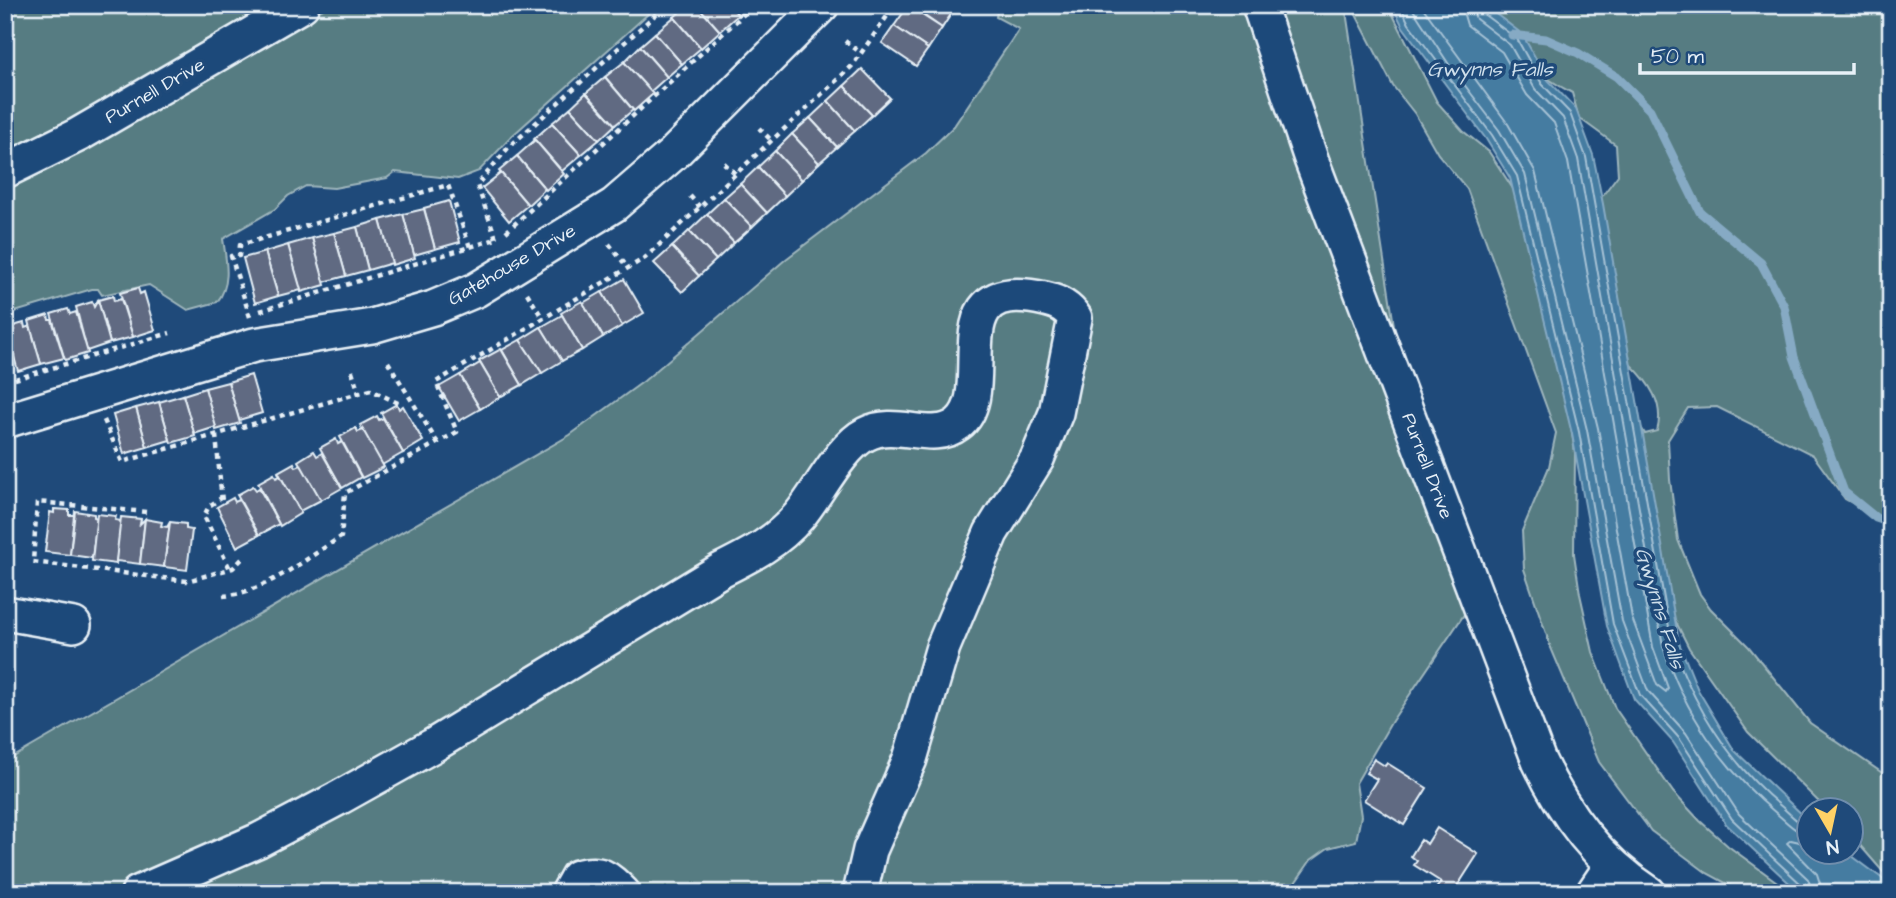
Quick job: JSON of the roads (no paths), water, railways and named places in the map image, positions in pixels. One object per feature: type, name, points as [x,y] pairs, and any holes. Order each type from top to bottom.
[{"type":"street","name":"Purnell Drive","points":[[5,171],[78,135],[302,5]]},
{"type":"street","name":"Gatehouse Drive","points":[[5,421],[254,345],[372,326],[433,308],[476,290],[614,205],[673,154],[822,5]]},
{"type":"street","name":"Purnell Drive","points":[[1259,5],[1311,159],[1539,761],[1556,797],[1579,830],[1612,865],[1650,893]]},
{"type":"street","points":[[138,893],[259,840],[337,799],[432,746],[721,570],[767,547],[799,517],[846,453],[864,435],[883,428],[905,427],[929,433],[947,430],[960,423],[972,404],[975,336],[979,318],[987,306],[1004,298],[1033,296],[1055,301],[1069,309],[1075,318],[1056,413],[1037,459],[991,533],[943,647],[911,759],[870,850],[860,893]]},
{"type":"street","points":[[5,613],[74,625]]},
{"type":"street","points":[[1593,893],[1612,865]]},
{"type":"street","points":[[568,893],[577,877],[591,873],[605,874],[623,893]]},
{"type":"water","name":"Gwynns Falls","points":[[1392,5],[1484,5],[1522,34],[1548,80],[1576,109],[1593,155],[1603,204],[1679,643],[1698,690],[1734,750],[1794,807],[1794,866],[1864,865],[1891,885],[1891,893],[1800,893],[1726,824],[1673,742],[1634,699],[1607,626],[1572,434],[1510,178],[1486,139],[1403,27]]},
{"type":"waterway","points":[[1512,35],[1546,39],[1578,53],[1617,77],[1650,110],[1700,212],[1761,263],[1784,306],[1794,357],[1844,492],[1876,518],[1891,523]]}]
